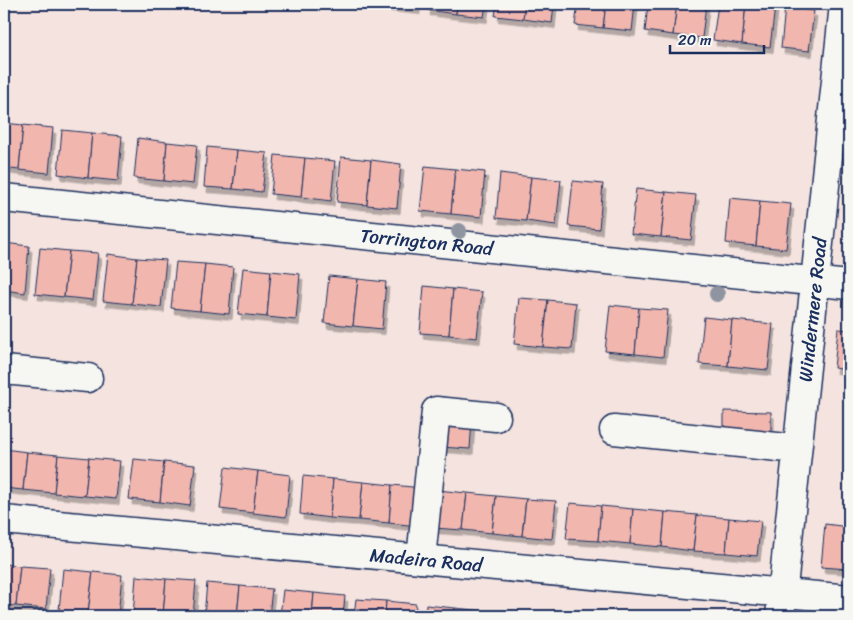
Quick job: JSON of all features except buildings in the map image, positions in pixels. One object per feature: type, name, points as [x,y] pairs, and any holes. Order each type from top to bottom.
[{"type":"street","name":"Windermere Road","points":[[781,605],[844,4]]},
{"type":"street","name":"Torrington Road","points":[[4,198],[849,285]]},
{"type":"street","points":[[4,370],[88,378]]},
{"type":"street","points":[[421,559],[436,411],[496,417]]},
{"type":"street","points":[[614,430],[797,449]]},
{"type":"street","name":"Madeira Road","points":[[4,520],[421,559],[781,605],[849,599]]}]
